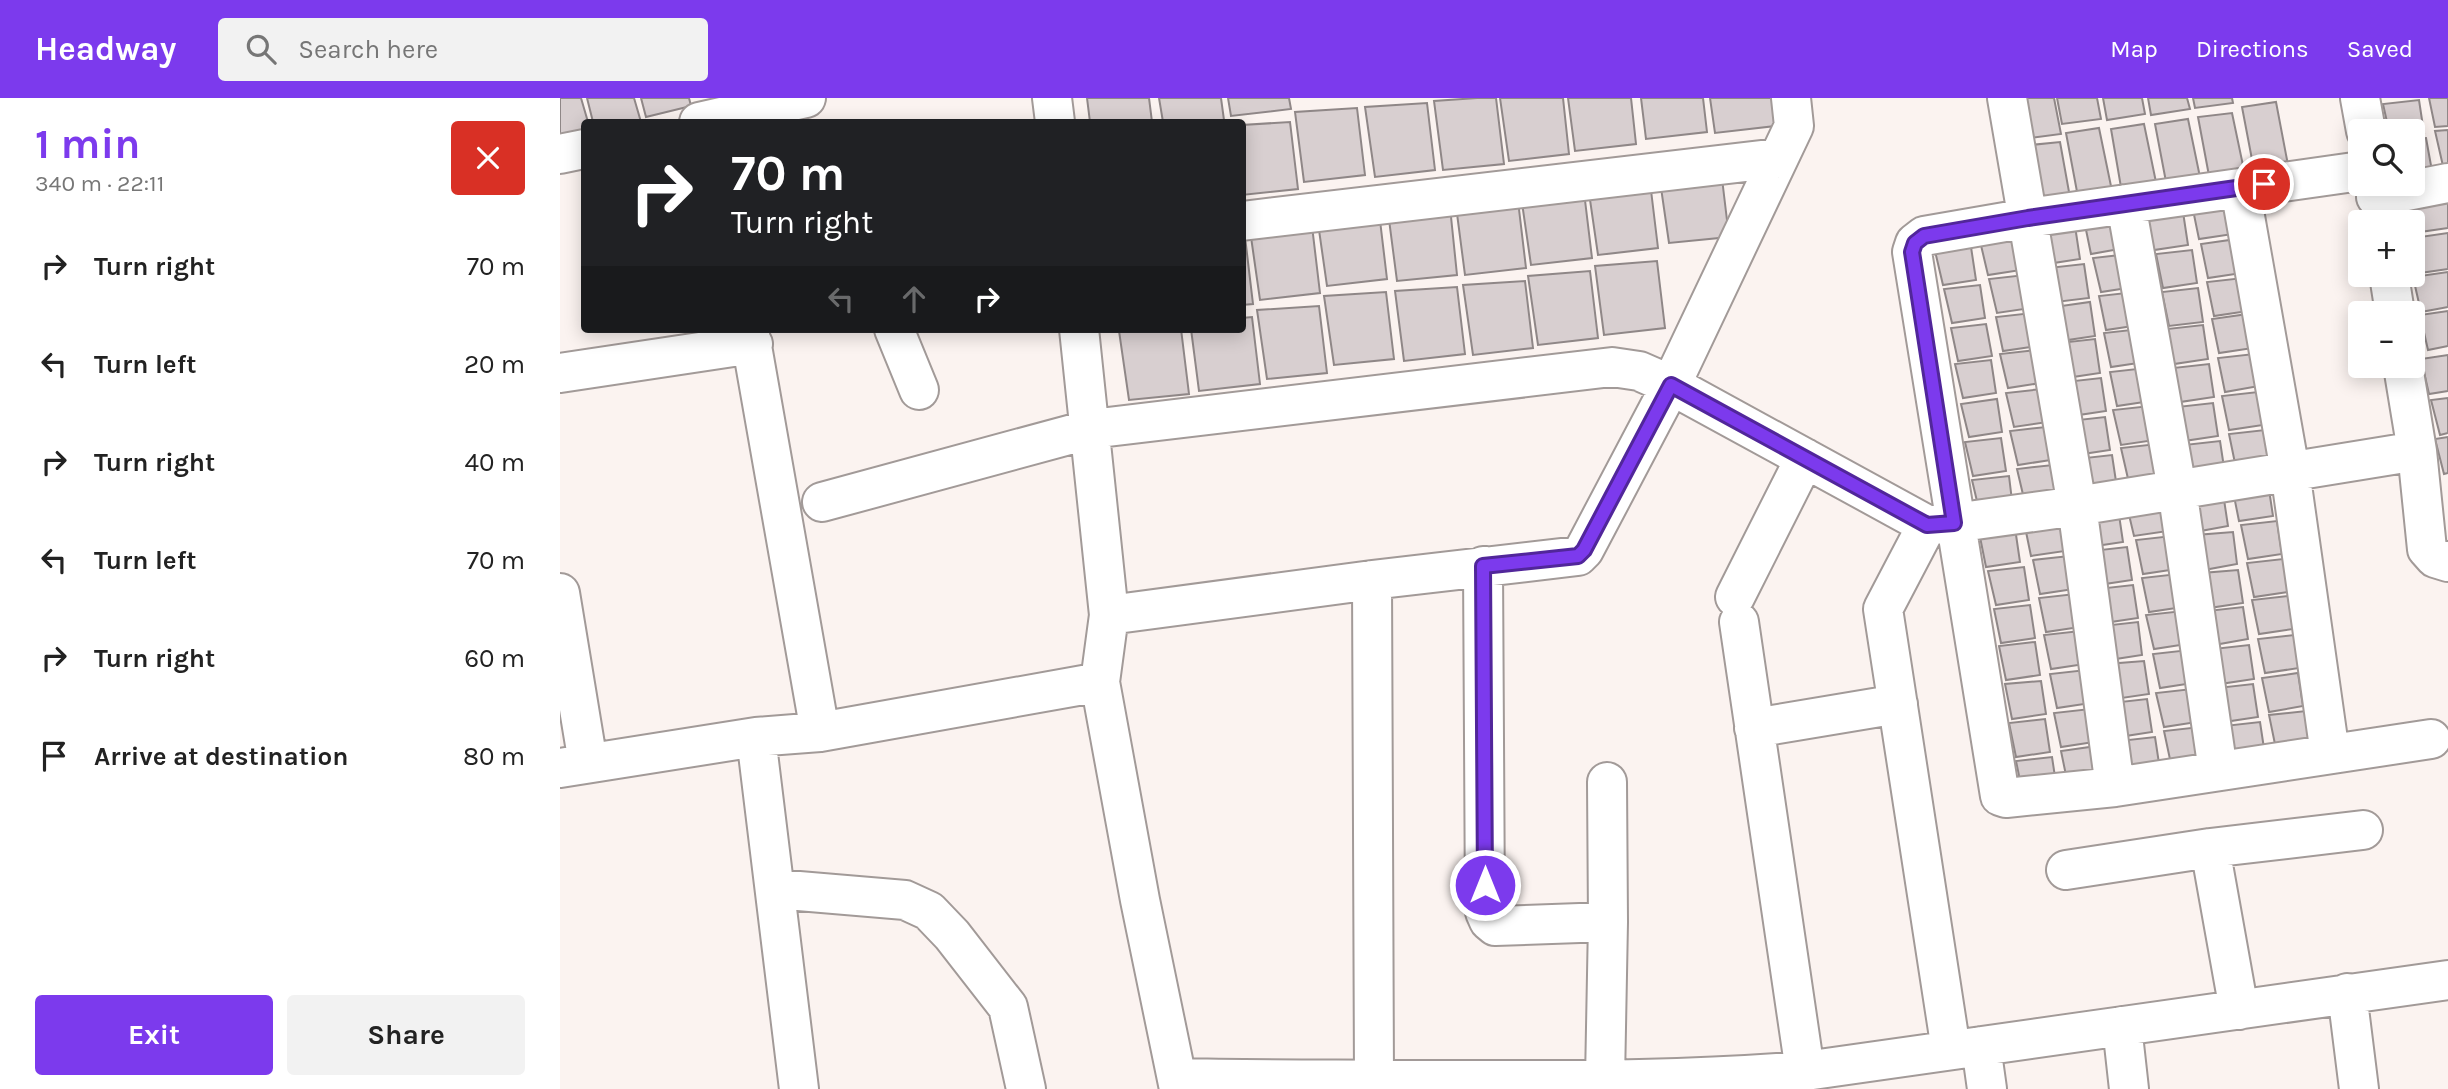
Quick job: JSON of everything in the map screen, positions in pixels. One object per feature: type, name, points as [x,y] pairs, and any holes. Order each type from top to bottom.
[{"type":"street","points":[[1052,98],[1055,119]]},
{"type":"street","points":[[1109,615],[1578,556],[1584,550],[1671,385],[1794,126],[1791,98]]},
{"type":"street","points":[[2007,98],[2077,506],[2115,787]]},
{"type":"street","points":[[2360,98],[2364,119]]},
{"type":"street","points":[[722,119],[805,107]]},
{"type":"street","points":[[560,154],[581,150]]},
{"type":"street","points":[[1246,221],[1778,158]]},
{"type":"street","points":[[2425,186],[2448,183]]},
{"type":"street","points":[[2240,188],[2290,471],[2330,754]]},
{"type":"street","points":[[2348,192],[2240,188],[2028,218],[1924,236],[1915,243],[1912,252],[1941,524],[2000,796],[2115,787],[2431,739]]},
{"type":"street","points":[[2126,204],[2177,489],[2218,771]]},
{"type":"street","points":[[896,333],[919,390]]},
{"type":"street","points":[[1079,333],[1109,615],[1100,682],[1140,900],[1178,1084],[1317,1085],[1374,1080],[1582,1083],[1805,1071],[2448,979]]},
{"type":"street","points":[[560,373],[751,337],[820,732]]},
{"type":"street","points":[[822,502],[1091,429],[1612,367],[1639,371],[1671,385],[1805,458],[1941,524],[2077,506],[2417,452]]},
{"type":"street","points":[[2405,378],[2417,452],[2427,549],[2435,558],[2448,562]]},
{"type":"street","points":[[1805,458],[1737,610],[1805,1071]]},
{"type":"street","points":[[1941,524],[1883,609],[1898,704],[1966,1048],[1987,1089]]},
{"type":"street","points":[[1483,566],[1485,912],[1495,926],[1608,922]]},
{"type":"street","points":[[1372,580],[1374,1080]]},
{"type":"street","points":[[560,593],[574,765],[756,737],[820,732],[1100,682]]},
{"type":"street","points":[[1754,728],[1898,704]]},
{"type":"street","points":[[756,737],[800,1089]]},
{"type":"street","points":[[1582,1083],[1608,922],[1607,782]]},
{"type":"street","points":[[2066,870],[2210,848],[2363,830]]},
{"type":"street","points":[[2210,848],[2239,1010]]},
{"type":"street","points":[[775,889],[905,900],[929,911],[952,935],[1008,1007],[1026,1089]]},
{"type":"street","points":[[2347,993],[2359,1089]]},
{"type":"street","points":[[2122,1026],[2129,1089]]},
{"type":"building","points":[[560,98],[581,98],[587,119],[581,119],[581,138],[560,142]]},
{"type":"building","points":[[587,98],[634,98],[640,119],[592,119]]},
{"type":"building","points":[[641,98],[689,98],[691,106],[646,117]]},
{"type":"building","points":[[1087,98],[1149,98],[1152,119],[1090,119]]},
{"type":"building","points":[[1159,98],[1221,98],[1224,119],[1162,119]]},
{"type":"building","points":[[1228,98],[1289,98],[1291,109],[1231,116]]},
{"type":"building","points":[[1496,98],[1504,164],[1443,170],[1434,101]]},
{"type":"building","points":[[1500,98],[1563,98],[1569,154],[1509,161]]},
{"type":"building","points":[[1568,98],[1631,98],[1636,144],[1575,151]]},
{"type":"building","points":[[1641,98],[1703,98],[1707,132],[1646,139]]},
{"type":"building","points":[[1710,98],[1772,98],[1775,126],[1715,133]]},
{"type":"building","points":[[2015,98],[2054,98],[2061,134],[2022,139]]},
{"type":"building","points":[[2057,98],[2097,98],[2101,119],[2062,124]]},
{"type":"building","points":[[2103,98],[2142,98],[2145,114],[2107,120]]},
{"type":"building","points":[[2148,98],[2187,98],[2190,109],[2151,115]]},
{"type":"building","points":[[2193,98],[2232,98],[2233,103],[2195,108]]},
{"type":"building","points":[[2429,98],[2448,98],[2448,126],[2435,127]]},
{"type":"building","points":[[2419,100],[2422,119],[2386,119],[2383,104]]},
{"type":"building","points":[[2276,102],[2288,165],[2254,170],[2242,107]]},
{"type":"building","points":[[1427,103],[1435,170],[1375,177],[1365,107]]},
{"type":"building","points":[[1357,108],[1365,175],[1304,182],[1295,112]]},
{"type":"building","points":[[2232,113],[2245,175],[2210,181],[2198,117]]},
{"type":"building","points":[[2188,119],[2201,182],[2167,187],[2155,124]]},
{"type":"building","points":[[1290,122],[1298,189],[1246,195],[1246,125]]},
{"type":"building","points":[[2144,124],[2157,187],[2122,193],[2111,129]]},
{"type":"building","points":[[2099,128],[2112,191],[2078,197],[2066,133]]},
{"type":"building","points":[[2448,130],[2448,165],[2443,166],[2435,131]]},
{"type":"building","points":[[2425,138],[2432,171],[2425,172]]},
{"type":"building","points":[[2060,142],[2071,203],[2032,209],[2021,146]]},
{"type":"building","points":[[1721,170],[1729,237],[1669,243],[1659,174]]},
{"type":"building","points":[[1650,182],[1658,248],[1598,255],[1588,186]]},
{"type":"building","points":[[1584,192],[1592,258],[1531,265],[1521,196]]},
{"type":"building","points":[[2448,192],[2448,228],[2425,231],[2425,210],[2400,210],[2397,200]]},
{"type":"building","points":[[1518,201],[1526,268],[1465,275],[1456,206]]},
{"type":"building","points":[[2228,202],[2233,234],[2199,239],[2192,205]]},
{"type":"building","points":[[1450,207],[1457,275],[1397,281],[1388,212]]},
{"type":"building","points":[[1379,212],[1387,279],[1327,286],[1317,216]]},
{"type":"building","points":[[2183,212],[2188,245],[2154,250],[2147,216]]},
{"type":"building","points":[[2120,216],[2125,248],[2091,254],[2084,220]]},
{"type":"building","points":[[1312,226],[1320,293],[1260,300],[1250,230]]},
{"type":"building","points":[[2075,226],[2080,259],[2047,264],[2039,230]]},
{"type":"building","points":[[2448,233],[2448,269],[2425,272],[2425,236]]},
{"type":"building","points":[[2016,237],[2021,270],[1988,275],[1980,241]]},
{"type":"building","points":[[2237,239],[2242,273],[2208,278],[2201,244]]},
{"type":"building","points":[[1246,245],[1253,304],[1246,305]]},
{"type":"building","points":[[1971,247],[1976,280],[1943,285],[1935,251]]},
{"type":"building","points":[[2192,250],[2197,283],[2163,288],[2156,254]]},
{"type":"building","points":[[2129,254],[2134,287],[2101,292],[2093,258]]},
{"type":"building","points":[[1657,261],[1665,328],[1604,335],[1595,266]]},
{"type":"building","points":[[2084,264],[2089,298],[2056,302],[2048,268]]},
{"type":"building","points":[[1590,271],[1598,338],[1538,345],[1528,276]]},
{"type":"building","points":[[2448,272],[2448,307],[2425,311],[2425,301],[2418,301],[2415,287],[2425,287],[2425,275]]},
{"type":"building","points":[[2025,275],[2031,308],[1997,313],[1989,279]]},
{"type":"building","points":[[2243,278],[2248,311],[2214,316],[2207,282]]},
{"type":"building","points":[[1525,281],[1533,348],[1473,355],[1463,285]]},
{"type":"building","points":[[1980,285],[1985,318],[1952,323],[1944,289]]},
{"type":"building","points":[[1457,287],[1465,354],[1404,361],[1395,291]]},
{"type":"building","points":[[2198,288],[2203,322],[2169,326],[2162,292]]},
{"type":"building","points":[[1386,292],[1394,359],[1334,365],[1324,296]]},
{"type":"building","points":[[2135,292],[2140,325],[2106,330],[2099,296]]},
{"type":"building","points":[[2090,302],[2095,336],[2061,341],[2054,307]]},
{"type":"building","points":[[1319,306],[1327,373],[1267,379],[1257,310]]},
{"type":"building","points":[[2448,311],[2448,346],[2428,350],[2425,314]]},
{"type":"building","points":[[2032,313],[2037,346],[2003,351],[1996,317]]},
{"type":"building","points":[[2248,314],[2253,348],[2219,353],[2212,319]]},
{"type":"building","points":[[1252,317],[1260,384],[1199,391],[1192,333],[1246,333],[1246,318]]},
{"type":"building","points":[[1986,324],[1992,356],[1958,361],[1951,328]]},
{"type":"building","points":[[2203,325],[2208,359],[2174,364],[2167,329]]},
{"type":"building","points":[[2140,329],[2145,362],[2111,367],[2104,333]]},
{"type":"building","points":[[1119,333],[1181,333],[1189,394],[1129,400]]},
{"type":"building","points":[[2095,339],[2100,373],[2066,378],[2059,343]]},
{"type":"building","points":[[2036,350],[2041,383],[2008,388],[2000,354]]},
{"type":"building","points":[[2254,354],[2259,386],[2225,392],[2218,358]]},
{"type":"building","points":[[2448,355],[2448,391],[2429,394],[2425,358]]},
{"type":"building","points":[[1991,360],[1996,393],[1963,398],[1955,364]]},
{"type":"building","points":[[2209,364],[2214,397],[2180,402],[2173,368]]},
{"type":"building","points":[[2146,368],[2151,401],[2117,406],[2110,372]]},
{"type":"building","points":[[2101,378],[2106,411],[2072,416],[2065,382]]},
{"type":"building","points":[[2042,389],[2048,422],[2014,427],[2006,393]]},
{"type":"building","points":[[2258,392],[2263,425],[2229,430],[2222,396]]},
{"type":"building","points":[[2448,398],[2448,433],[2440,435],[2431,400]]},
{"type":"building","points":[[1997,399],[2002,432],[1969,437],[1961,404]]},
{"type":"building","points":[[2213,403],[2218,436],[2184,441],[2177,407]]},
{"type":"building","points":[[2150,406],[2155,440],[2121,445],[2113,410]]},
{"type":"building","points":[[2105,417],[2110,450],[2076,455],[2069,421]]},
{"type":"building","points":[[2046,427],[2051,460],[2018,465],[2010,431]]},
{"type":"building","points":[[2265,430],[2270,463],[2236,468],[2229,434]]},
{"type":"building","points":[[2448,437],[2448,473],[2444,474],[2435,439]]},
{"type":"building","points":[[2001,438],[2006,471],[1973,476],[1965,442]]},
{"type":"building","points":[[2220,441],[2225,474],[2191,479],[2184,445]]},
{"type":"building","points":[[2157,444],[2162,478],[2129,483],[2121,448]]},
{"type":"building","points":[[2112,455],[2117,488],[2084,493],[2076,459]]},
{"type":"building","points":[[2053,465],[2058,498],[2025,503],[2017,469]]},
{"type":"building","points":[[2009,476],[2013,509],[1980,514],[1972,480]]},
{"type":"building","points":[[2268,483],[2273,516],[2239,521],[2232,486]]},
{"type":"building","points":[[2223,493],[2228,526],[2195,532],[2187,497]]},
{"type":"building","points":[[2163,498],[2168,531],[2134,536],[2126,502]]},
{"type":"building","points":[[2118,508],[2123,542],[2089,547],[2082,512]]},
{"type":"building","points":[[2060,518],[2065,551],[2031,556],[2024,522]]},
{"type":"building","points":[[2277,521],[2282,554],[2248,559],[2241,525]]},
{"type":"building","points":[[2015,528],[2020,562],[1986,567],[1979,532]]},
{"type":"building","points":[[2233,532],[2237,564],[2204,570],[2196,535]]},
{"type":"building","points":[[2172,536],[2177,569],[2143,574],[2136,540]]},
{"type":"building","points":[[2127,547],[2132,580],[2098,585],[2091,551]]},
{"type":"building","points":[[2069,556],[2074,589],[2040,594],[2033,560]]},
{"type":"building","points":[[2283,559],[2288,592],[2254,597],[2247,563]]},
{"type":"building","points":[[2024,567],[2029,600],[1996,605],[1988,571]]},
{"type":"building","points":[[2238,570],[2243,603],[2209,608],[2202,573]]},
{"type":"building","points":[[2178,574],[2183,607],[2149,612],[2142,578]]},
{"type":"building","points":[[2133,585],[2138,618],[2104,623],[2097,589]]},
{"type":"building","points":[[2075,594],[2080,627],[2046,632],[2039,598]]},
{"type":"building","points":[[2288,596],[2293,629],[2259,634],[2252,600]]},
{"type":"building","points":[[2030,605],[2035,638],[2001,643],[1994,609]]},
{"type":"building","points":[[2243,607],[2248,639],[2214,645],[2207,611]]},
{"type":"building","points":[[2183,611],[2187,644],[2154,649],[2146,615]]},
{"type":"building","points":[[2138,622],[2142,655],[2109,660],[2102,626]]},
{"type":"building","points":[[2080,631],[2085,664],[2051,669],[2044,635]]},
{"type":"building","points":[[2294,635],[2299,668],[2265,673],[2258,639]]},
{"type":"building","points":[[2035,642],[2040,675],[2006,680],[1999,646]]},
{"type":"building","points":[[2249,645],[2254,679],[2220,684],[2213,649]]},
{"type":"building","points":[[2189,650],[2193,683],[2160,688],[2153,654]]},
{"type":"building","points":[[2144,661],[2149,694],[2115,699],[2107,664]]},
{"type":"building","points":[[2086,670],[2091,703],[2057,708],[2050,674]]},
{"type":"building","points":[[2298,673],[2303,706],[2269,712],[2262,678]]},
{"type":"building","points":[[2041,681],[2046,714],[2012,719],[2005,684]]},
{"type":"building","points":[[2253,684],[2258,717],[2224,722],[2217,688]]},
{"type":"building","points":[[2192,689],[2197,722],[2164,727],[2156,693]]},
{"type":"building","points":[[2147,699],[2152,732],[2119,737],[2111,703]]},
{"type":"building","points":[[2090,709],[2094,742],[2061,747],[2054,713]]},
{"type":"building","points":[[2306,711],[2310,744],[2276,749],[2269,715]]},
{"type":"building","points":[[2045,719],[2050,752],[2016,757],[2009,723]]},
{"type":"building","points":[[2260,722],[2265,755],[2232,760],[2224,726]]},
{"type":"building","points":[[2200,727],[2205,759],[2171,764],[2164,731]]},
{"type":"building","points":[[2155,737],[2160,770],[2126,775],[2119,741]]},
{"type":"building","points":[[2097,746],[2102,779],[2068,785],[2061,751]]},
{"type":"building","points":[[2052,757],[2057,790],[2023,795],[2016,761]]},
{"type":"route","points":[[1485,885],[1483,566],[1578,556],[1584,550],[1671,385],[1927,525],[1954,523],[1912,252],[1915,243],[1924,236],[2028,218],[2264,184]]}]
